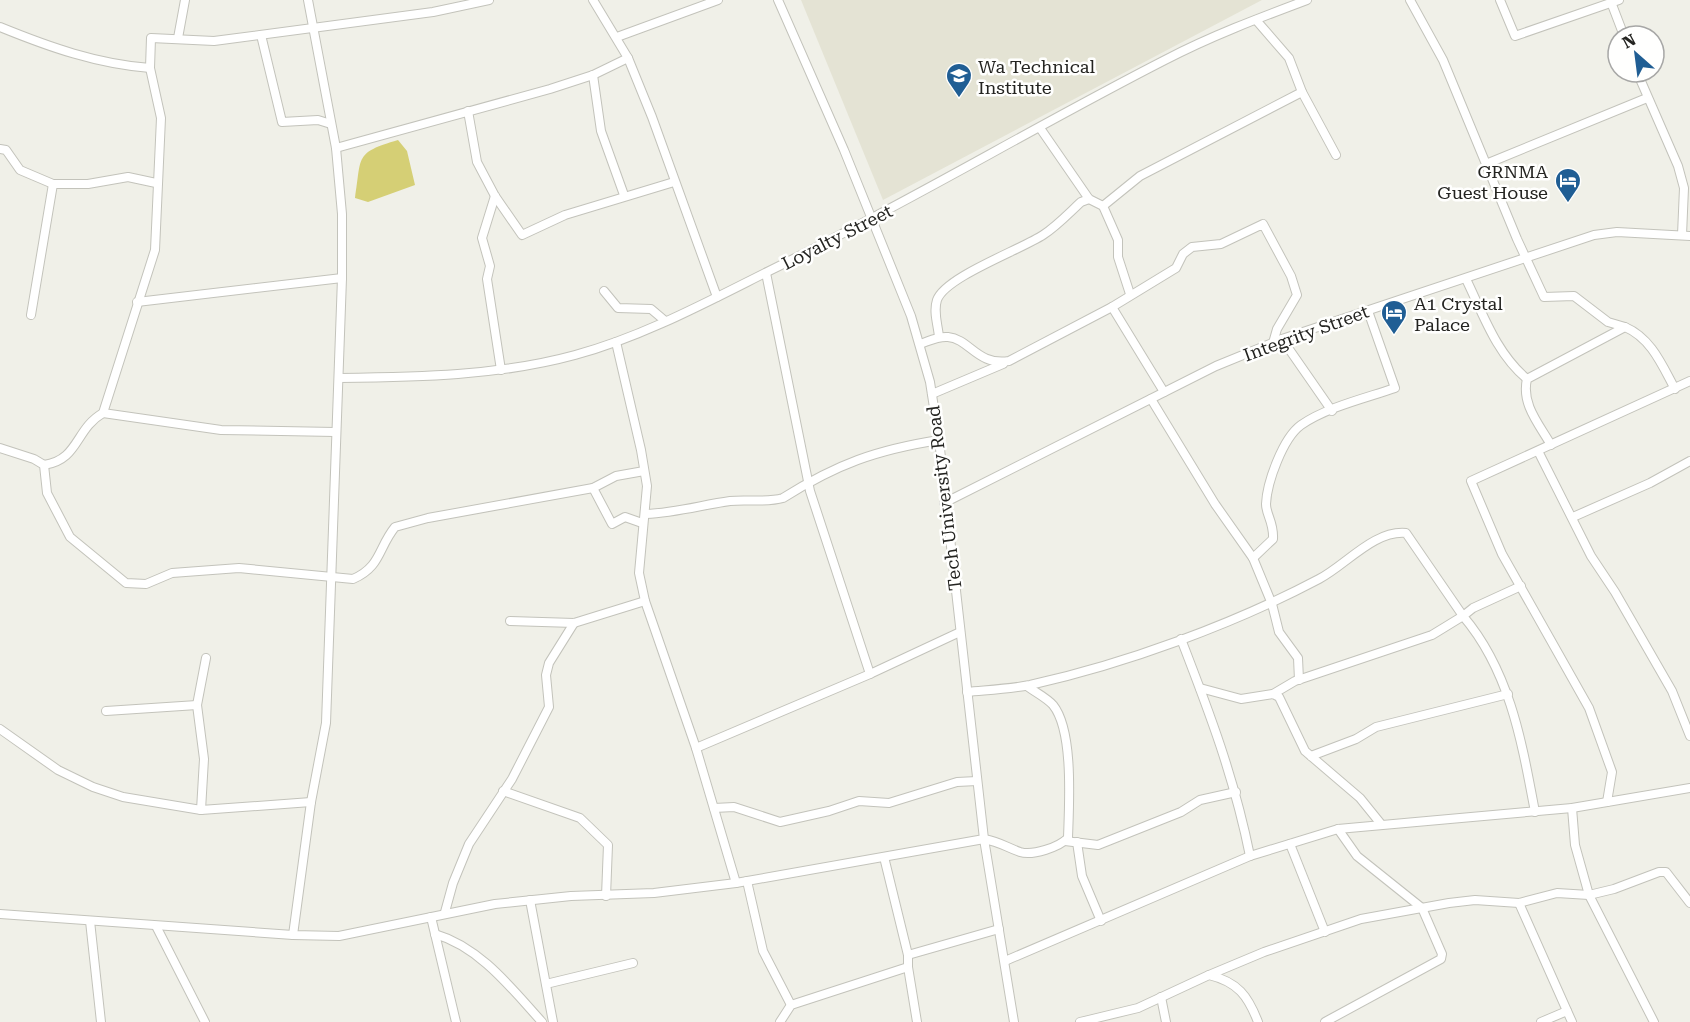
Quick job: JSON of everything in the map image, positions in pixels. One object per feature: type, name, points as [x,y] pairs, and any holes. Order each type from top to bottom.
[{"type":"street","points":[[178,38],[185,0]]},
{"type":"street","points":[[293,935],[311,802],[326,723],[342,278],[342,214],[336,148],[308,0]]},
{"type":"street","points":[[103,413],[155,250],[156,183],[161,118],[150,68],[151,38],[214,41],[433,12],[489,0]]},
{"type":"street","points":[[592,0],[628,58],[652,117],[717,297]]},
{"type":"street","points":[[617,37],[718,0]]},
{"type":"street","name":"Tech University Road","points":[[778,0],[873,220],[920,344],[932,394],[984,839],[1014,1022]]},
{"type":"street","name":"Loyalty Street","points":[[339,378],[445,376],[501,370],[575,355],[616,342],[717,297],[873,220],[1167,59],[1307,0]]},
{"type":"street","points":[[1410,0],[1443,60],[1525,258],[1544,297],[1574,296],[1608,322],[1639,333],[1657,357],[1675,389]]},
{"type":"street","points":[[1500,0],[1515,36],[1615,1],[1621,24]]},
{"type":"street","points":[[1256,20],[1289,58],[1302,92],[1336,155]]},
{"type":"street","points":[[0,27],[51,47],[117,65],[150,68]]},
{"type":"street","points":[[261,34],[282,122],[318,120],[331,124]]},
{"type":"street","points":[[336,148],[593,75],[628,58]]},
{"type":"street","points":[[593,75],[601,131],[624,195]]},
{"type":"street","points":[[1642,84],[1678,166],[1684,188],[1686,236]]},
{"type":"street","points":[[1103,206],[1140,176],[1302,92]]},
{"type":"street","points":[[1486,164],[1647,98]]},
{"type":"street","points":[[468,111],[473,130],[473,150],[495,196],[522,235],[565,215],[624,195],[674,182]]},
{"type":"street","points":[[1040,128],[1089,199],[1103,206],[1118,240],[1118,257],[1130,294]]},
{"type":"street","points":[[0,149],[6,150],[20,170],[53,184],[88,184],[128,177],[156,183]]},
{"type":"street","points":[[30,315],[53,184]]},
{"type":"street","points":[[495,196],[482,238],[490,266],[487,279],[501,370]]},
{"type":"street","points":[[939,337],[935,313],[937,299],[947,287],[1042,236],[1081,202],[1089,199]]},
{"type":"street","points":[[932,394],[1009,361],[1112,307],[1176,268],[1183,254],[1192,247],[1221,244],[1263,224],[1292,276],[1297,295],[1277,329],[1273,343]]},
{"type":"street","name":"Integrity Street","points":[[944,503],[1164,392],[1282,339],[1594,235],[1617,232],[1686,236]]},
{"type":"street","points":[[766,273],[808,482],[870,674]]},
{"type":"street","points":[[137,302],[342,278]]},
{"type":"street","points":[[1466,279],[1500,348],[1512,367],[1527,379]]},
{"type":"street","points":[[604,291],[618,308],[651,309],[664,320]]},
{"type":"street","points":[[1112,307],[1164,392]]},
{"type":"street","points":[[1253,558],[1273,539],[1274,525],[1266,506],[1275,464],[1300,426],[1332,411],[1395,388],[1368,311]]},
{"type":"street","points":[[1527,379],[1625,327]]},
{"type":"street","points":[[920,344],[939,337],[957,340],[979,356],[994,362],[1009,361]]},
{"type":"street","points":[[1282,339],[1332,411]]},
{"type":"street","points":[[616,342],[644,471],[644,518],[639,573],[645,601],[696,748],[736,883]]},
{"type":"street","points":[[1527,379],[1525,390],[1528,405],[1551,445]]},
{"type":"street","points":[[1606,802],[1612,772],[1589,708],[1502,554],[1471,481],[1690,381]]},
{"type":"street","points":[[1151,399],[1215,504],[1253,558],[1272,604],[1280,632],[1298,658],[1299,680]]},
{"type":"street","points":[[0,448],[34,459],[44,465],[54,463],[68,456],[89,421],[103,413],[221,430],[335,432]]},
{"type":"street","points":[[593,488],[612,524],[625,517],[644,518],[731,501],[773,501],[864,456],[939,440]]},
{"type":"street","points":[[1538,451],[1591,556],[1616,592],[1672,691],[1690,736]]},
{"type":"street","points":[[1573,517],[1650,483],[1690,461]]},
{"type":"street","points":[[44,465],[47,493],[70,537],[126,583],[146,584],[172,573],[239,568],[353,579],[364,574],[376,563],[394,527],[428,518],[593,488],[616,476],[644,471]]},
{"type":"street","points":[[967,692],[1027,686],[1181,639],[1272,604],[1329,574],[1340,563],[1379,540],[1397,532],[1406,533],[1478,634],[1508,694],[1521,737],[1535,812]]},
{"type":"street","points":[[1200,688],[1241,699],[1273,694],[1299,680],[1432,635],[1473,608],[1521,586]]},
{"type":"street","points":[[510,621],[574,623],[645,601]]},
{"type":"street","points":[[445,912],[453,883],[469,844],[503,791],[549,707],[546,675],[549,663],[574,623]]},
{"type":"street","points":[[696,748],[870,674],[960,632]]},
{"type":"street","points":[[1181,639],[1215,723],[1236,792],[1250,856]]},
{"type":"street","points":[[201,810],[204,759],[197,705],[206,658]]},
{"type":"street","points":[[0,914],[293,935],[339,936],[445,912],[530,900],[654,893],[736,883],[984,839],[1002,842],[1022,853],[1053,848],[1068,838],[1068,788],[1063,727],[1053,705],[1027,686]]},
{"type":"street","points":[[1273,694],[1279,698],[1305,751],[1360,798],[1381,824]]},
{"type":"street","points":[[1311,756],[1356,739],[1376,727],[1508,694]]},
{"type":"street","points":[[106,711],[197,705]]},
{"type":"street","points":[[0,729],[58,770],[93,787],[123,797],[201,810],[311,802]]},
{"type":"street","points":[[714,808],[734,807],[780,822],[829,812],[859,801],[889,803],[957,782],[977,781]]},
{"type":"street","points":[[1005,961],[1250,856],[1338,830],[1381,824],[1572,808],[1690,788]]},
{"type":"street","points":[[503,791],[580,818],[608,845],[606,896]]},
{"type":"street","points":[[1065,841],[1098,845],[1181,812],[1200,800],[1236,792]]},
{"type":"street","points":[[1572,808],[1575,845],[1589,895],[1654,1022]]},
{"type":"street","points":[[1325,1022],[1441,959],[1442,954],[1422,908],[1357,856],[1338,830]]},
{"type":"street","points":[[1077,842],[1082,876],[1101,921]]},
{"type":"street","points":[[1290,844],[1325,932]]},
{"type":"street","points":[[884,857],[908,955],[917,1022]]},
{"type":"street","points":[[1080,1022],[1138,1008],[1264,952],[1360,919],[1476,900],[1519,903],[1557,893],[1589,895],[1614,889],[1659,872],[1666,872],[1690,903]]},
{"type":"street","points":[[747,881],[763,951],[791,1005]]},
{"type":"street","points":[[530,900],[553,1022]]},
{"type":"street","points":[[1519,903],[1572,1022]]},
{"type":"street","points":[[431,917],[456,1022]]},
{"type":"street","points":[[90,921],[101,1022]]},
{"type":"street","points":[[156,926],[205,1022]]},
{"type":"street","points":[[908,955],[999,929]]},
{"type":"street","points":[[435,934],[450,939],[498,973],[542,1022]]},
{"type":"street","points":[[546,984],[633,963]]},
{"type":"street","points":[[780,1022],[791,1005],[908,968]]},
{"type":"street","points":[[1209,975],[1236,986],[1248,997],[1258,1022]]},
{"type":"street","points":[[1161,998],[1166,1022]]},
{"type":"street","points":[[1541,1022],[1567,1011]]},
{"type":"shaded area","name":"Wa Technical Institute","points":[[801,0],[1262,0],[883,200]]},
{"type":"shaded area","points":[[398,140],[407,151],[415,185],[368,202],[355,198],[363,158],[374,149]]},
{"type":"place","name":"Wa Technical Institute","points":[[959,99]]},
{"type":"place","name":"GRNMA Guest House","points":[[1568,204]]},
{"type":"place","name":"A1 Crystal Palace","points":[[1394,336]]}]
